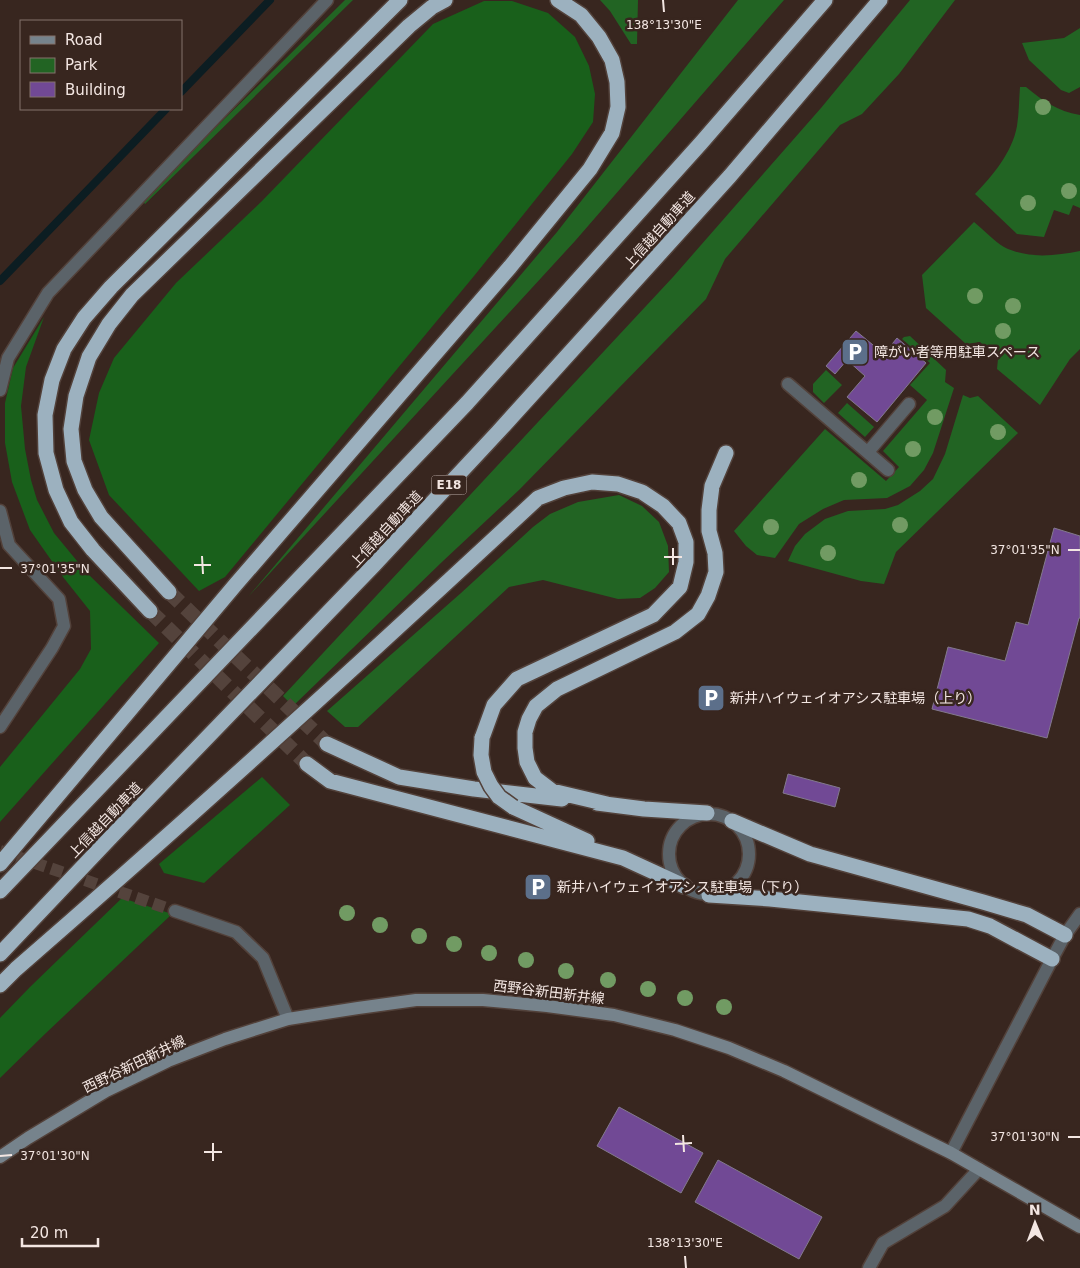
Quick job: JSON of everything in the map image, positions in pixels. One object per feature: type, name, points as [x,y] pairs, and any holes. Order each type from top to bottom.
[{"type":"highway","points":[[150,610],[93,550],[71,522],[56,490],[46,453],[45,415],[52,380],[64,349],[84,318],[111,287],[400,0]]},
{"type":"highway","points":[[169,592],[101,517],[85,490],[74,460],[71,429],[76,396],[89,357],[109,324],[132,295],[409,26],[432,7],[445,0]]},
{"type":"highway","points":[[0,864],[236,584],[510,267],[590,169],[612,133],[618,107],[617,82],[612,60],[599,37],[581,16],[558,0]]},
{"type":"highway","name":"上信越自動車道","points":[[0,891],[468,402],[701,143],[825,0]]},
{"type":"highway","name":"上信越自動車道","points":[[0,954],[111,836],[374,565],[498,432],[730,176],[880,0]]},
{"type":"highway","points":[[607,804],[552,791],[535,778],[527,762],[525,748],[525,732],[529,719],[536,706],[557,689],[675,632],[698,614],[708,596],[716,572],[716,552],[709,532],[709,510],[712,486],[726,453]]},
{"type":"highway","points":[[0,986],[16,969],[130,870],[391,635],[538,498],[564,488],[592,482],[618,484],[642,492],[663,506],[679,523],[686,542],[686,562],[680,586],[652,615],[517,679],[494,705],[482,738],[481,755],[484,772],[499,797],[513,807],[684,886]]},
{"type":"highway","points":[[327,744],[399,777],[474,789],[644,809],[707,814]]},
{"type":"highway","points":[[307,764],[330,781],[622,858]]},
{"type":"highway","points":[[732,821],[810,854],[1027,915],[1065,935]]},
{"type":"highway","points":[[709,895],[770,899],[968,919],[990,926],[1052,959]]},
{"type":"main road","name":"西野谷新田新井線","points":[[0,1157],[106,1091],[168,1061],[225,1039],[288,1019],[358,1008],[416,1000],[483,1000],[614,1015],[675,1030],[729,1048],[784,1071],[951,1153],[1080,1227]]},
{"type":"street","points":[[0,390],[8,358],[48,293],[326,0]]},
{"type":"street","points":[[788,384],[888,470]]},
{"type":"street","points":[[868,452],[909,404]]},
{"type":"street","points":[[0,511],[9,545],[59,600],[64,626],[52,648],[0,727]]},
{"type":"street","points":[[707,814],[721,815],[742,829],[748,841],[750,853],[748,866],[742,878],[733,887],[722,893],[709,895],[696,892],[684,886],[675,875],[669,862],[669,848],[673,835],[682,824],[693,817],[707,814]]},
{"type":"street","points":[[175,911],[236,932],[263,958],[288,1019]]},
{"type":"street","points":[[951,1153],[1052,959],[1065,935],[1080,914]]},
{"type":"street","points":[[869,1268],[883,1243],[945,1206],[979,1169]]},
{"type":"green space","points":[[345,0],[353,0],[145,204],[142,200]]},
{"type":"green space","points":[[600,0],[638,0],[637,44],[631,44],[610,11]]},
{"type":"green space","points":[[738,0],[784,0],[575,241],[248,597],[557,232]]},
{"type":"green space","points":[[910,0],[955,0],[899,74],[862,114],[840,125],[725,259],[706,299],[519,490],[293,706],[283,696],[673,277],[821,108]]},
{"type":"green space","points":[[484,1],[512,1],[548,13],[575,37],[589,66],[595,94],[593,122],[572,154],[474,276],[225,577],[199,591],[109,495],[89,440],[99,393],[114,358],[176,283],[262,201],[433,24]]},
{"type":"green space","points":[[1080,28],[1080,87],[1069,93],[1061,90],[1029,60],[1022,43],[1064,38]]},
{"type":"green space","points":[[1020,87],[1026,87],[1057,108],[1080,115],[1080,208],[1073,205],[1069,215],[1054,210],[1044,237],[1017,234],[975,194],[995,171],[1011,145],[1017,126]]},
{"type":"green space","points":[[974,222],[1000,245],[1013,251],[1032,255],[1051,255],[1080,251],[1080,349],[1070,359],[1040,405],[997,369],[998,359],[980,342],[966,344],[926,308],[922,275]]},
{"type":"green space","points":[[44,317],[26,367],[21,406],[25,449],[37,500],[54,533],[87,573],[159,643],[0,822],[0,767],[80,669],[91,649],[90,611],[30,530],[12,482],[5,443],[5,403],[13,368]]},
{"type":"green space","points":[[910,336],[946,370],[945,382],[954,388],[933,453],[924,470],[910,486],[887,498],[844,500],[823,509],[799,524],[775,558],[757,555],[746,546],[734,531],[825,429],[886,481],[899,467],[883,451],[927,400],[910,385],[930,363],[902,339]]},
{"type":"green space","points":[[826,370],[842,385],[824,403],[813,392],[813,384]]},
{"type":"green space","points":[[963,395],[970,398],[978,396],[1018,433],[896,552],[884,584],[861,581],[788,561],[795,546],[805,534],[825,519],[848,511],[885,509],[898,505],[920,491],[933,479],[945,454]]},
{"type":"green space","points":[[847,403],[874,427],[865,437],[838,413]]},
{"type":"green space","points":[[619,495],[642,506],[659,522],[668,546],[669,572],[655,588],[640,598],[618,599],[543,580],[509,587],[358,727],[345,727],[327,711],[533,527],[550,514],[578,502]]},
{"type":"green space","points":[[262,777],[290,805],[204,883],[164,873],[159,864]]},
{"type":"green space","points":[[122,898],[172,914],[0,1078],[0,1018]]},
{"type":"building","points":[[856,331],[884,354],[897,338],[926,363],[877,422],[847,397],[865,376],[847,360],[835,374],[826,366]]},
{"type":"building","points":[[1054,528],[1080,536],[1080,618],[1047,738],[932,709],[948,647],[1005,661],[1016,622],[1028,625]]},
{"type":"building","points":[[788,774],[840,788],[835,807],[783,793]]},
{"type":"building","points":[[619,1107],[703,1153],[681,1193],[597,1146]]},
{"type":"building","points":[[718,1160],[822,1217],[799,1259],[695,1202]]},
{"type":"waterway","points":[[182,91],[270,0]]},
{"type":"waterway","points":[[0,281],[165,110]]},
{"type":"tunnel","points":[[169,592],[327,744]]},
{"type":"tunnel","points":[[150,611],[307,764]]},
{"type":"tunnel","points":[[0,851],[175,911]]},
{"type":"place","name":"障がい者等用駐車スペース","points":[[855,352]]},
{"type":"place","name":"新井ハイウェイオアシス駐車場（上り）","points":[[711,698]]},
{"type":"place","name":"新井ハイウェイオアシス駐車場（下り）","points":[[538,887]]}]
